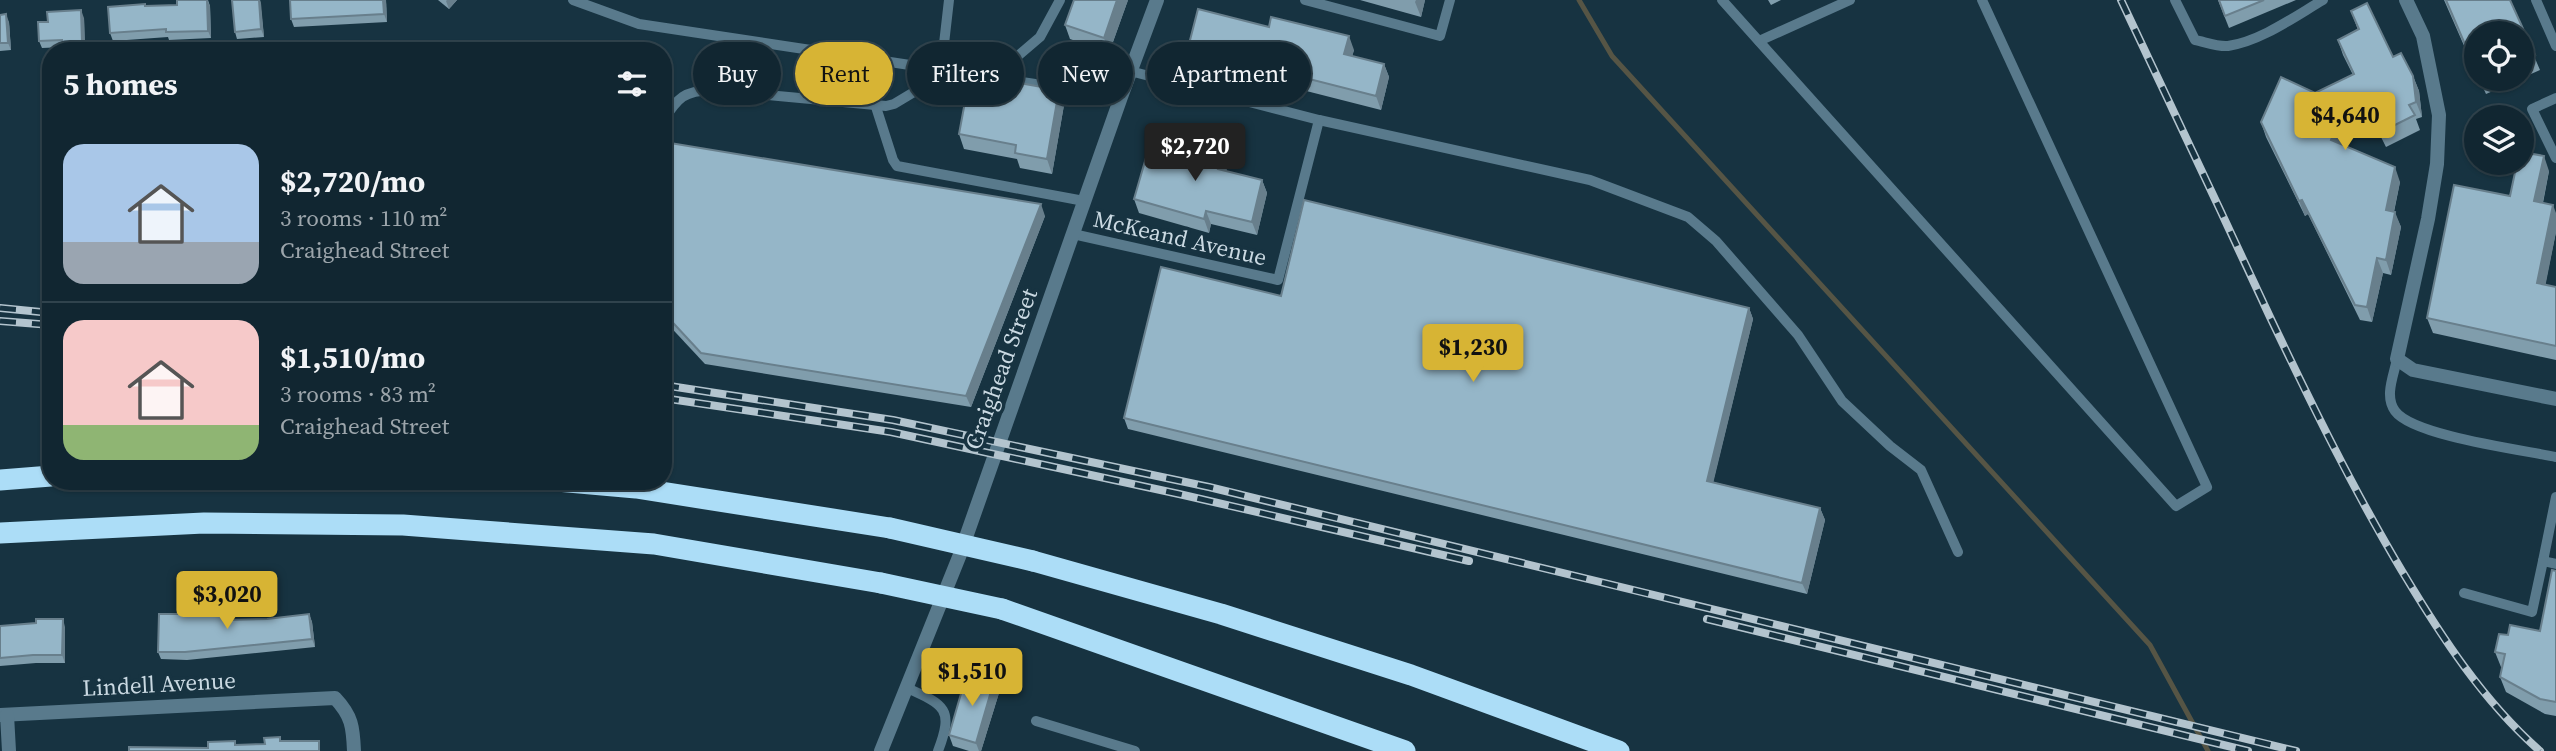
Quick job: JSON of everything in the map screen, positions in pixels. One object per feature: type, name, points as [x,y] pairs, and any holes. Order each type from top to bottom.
[{"type":"highway","points":[[0,480],[42,477]]},
{"type":"highway","points":[[649,490],[890,528],[1032,561],[1221,614],[1385,666],[1619,751]]},
{"type":"highway","points":[[0,533],[204,523],[403,525],[654,544],[881,583],[1002,609],[1405,751]]},
{"type":"street","name":"Craighead Street","points":[[1133,63],[1157,0]]},
{"type":"street","points":[[2406,0],[2423,36],[2439,115],[2437,164],[2428,219],[2397,359],[2413,370],[2556,399]]},
{"type":"street","name":"Craighead Street","points":[[881,751],[959,557],[1118,105]]},
{"type":"street","name":"Lindell Avenue","points":[[4,715],[335,698],[347,710],[354,751]]},
{"type":"street","points":[[4,715],[9,751]]},
{"type":"lane","points":[[573,0],[639,24],[907,64]]},
{"type":"lane","points":[[946,42],[949,0]]},
{"type":"lane","points":[[1024,51],[1040,37],[1060,0]]},
{"type":"lane","points":[[1305,0],[1440,37],[1450,0]]},
{"type":"lane","points":[[1722,0],[2176,506],[2207,487],[1982,0]]},
{"type":"lane","points":[[1759,41],[1850,0]]},
{"type":"lane","points":[[2175,0],[2195,40],[2226,46],[2281,24],[2323,0]]},
{"type":"lane","points":[[2536,0],[2556,46]]},
{"type":"lane","points":[[1133,72],[1319,120],[1590,180],[1688,217],[1716,241],[1798,335],[1842,401],[1890,446],[1921,470],[1958,552]]},
{"type":"lane","points":[[672,107],[683,95],[712,90],[876,107],[894,104],[907,95]]},
{"type":"lane","points":[[2556,98],[2532,110],[2556,158]]},
{"type":"lane","points":[[876,107],[897,166],[1084,201]]},
{"type":"lane","name":"McKeand Avenue","points":[[1073,234],[1278,280],[1319,120]]},
{"type":"lane","points":[[2397,359],[2389,397],[2396,413],[2425,430],[2556,457]]},
{"type":"lane","points":[[2464,593],[2532,612],[2556,497]]},
{"type":"lane","points":[[2543,561],[2556,564]]},
{"type":"lane","points":[[906,688],[930,699],[945,712],[947,726],[938,751]]},
{"type":"lane","points":[[1036,721],[1135,751]]},
{"type":"building","points":[[177,0],[207,0],[208,31],[166,32],[166,29],[110,33],[108,7],[177,5]]},
{"type":"building","points":[[232,0],[259,0],[261,29],[235,32]]},
{"type":"building","points":[[290,0],[383,0],[384,14],[291,19]]},
{"type":"building","points":[[1074,0],[1117,0],[1104,38],[1065,25]]},
{"type":"building","points":[[2219,0],[2264,0],[2225,16]]},
{"type":"building","points":[[2446,0],[2510,0],[2520,21],[2464,21],[2464,42]]},
{"type":"building","points":[[2367,3],[2393,57],[2401,53],[2413,76],[2416,102],[2409,105],[2415,115],[2381,132],[2373,119],[2344,108],[2331,140],[2395,167],[2386,210],[2395,212],[2386,260],[2377,258],[2367,307],[2355,305],[2302,200],[2299,201],[2261,122],[2281,77],[2315,93],[2354,74],[2338,40],[2359,29],[2351,11]]},
{"type":"building","points":[[1198,9],[1269,27],[1271,17],[1349,36],[1344,54],[1384,64],[1376,96],[1311,79],[1311,42],[1190,42]]},
{"type":"building","points":[[81,10],[82,42],[39,41],[38,22],[48,22],[47,12]]},
{"type":"building","points":[[6,14],[8,43],[0,43],[0,15]]},
{"type":"building","points":[[1024,84],[1038,86],[1038,105],[1056,105],[1047,159],[1015,153],[1016,145],[959,134],[964,105],[1024,105]]},
{"type":"building","points":[[1152,137],[1222,157],[1218,169],[1262,180],[1252,222],[1206,211],[1204,219],[1134,199]]},
{"type":"building","points":[[672,143],[1041,204],[966,396],[701,353],[672,322]]},
{"type":"building","points":[[2534,154],[2544,156],[2534,201],[2553,205],[2537,283],[2556,287],[2556,346],[2427,318],[2454,185],[2510,196],[2514,175],[2534,175]]},
{"type":"building","points":[[1304,200],[1749,308],[1707,481],[1820,508],[1802,583],[1124,418],[1161,267],[1281,296]]},
{"type":"building","points":[[2552,570],[2556,571],[2556,702],[2540,699],[2500,677],[2505,654],[2495,652],[2499,634],[2508,635],[2510,625],[2540,631]]},
{"type":"building","points":[[225,610],[225,620],[309,614],[312,639],[185,652],[158,652],[159,614],[198,614]]},
{"type":"building","points":[[36,619],[63,619],[62,655],[0,658],[0,626],[36,623]]},
{"type":"building","points":[[967,673],[994,681],[976,743],[949,735]]},
{"type":"building","points":[[280,737],[280,741],[319,741],[319,751],[129,751],[129,747],[208,748],[208,742],[265,744],[264,738]]},
{"type":"waterway","points":[[1579,0],[1612,56],[2150,645],[2208,751]]},
{"type":"railway","points":[[2121,0],[2285,349],[2366,509],[2464,667],[2500,711],[2540,751]]},
{"type":"railway","points":[[0,308],[42,312]]},
{"type":"railway","points":[[0,321],[42,324]]},
{"type":"railway","points":[[672,386],[893,420],[1209,487],[2296,751]]},
{"type":"railway","points":[[672,399],[891,432],[1179,494],[1469,561]]},
{"type":"railway","points":[[1707,619],[2248,751]]}]
